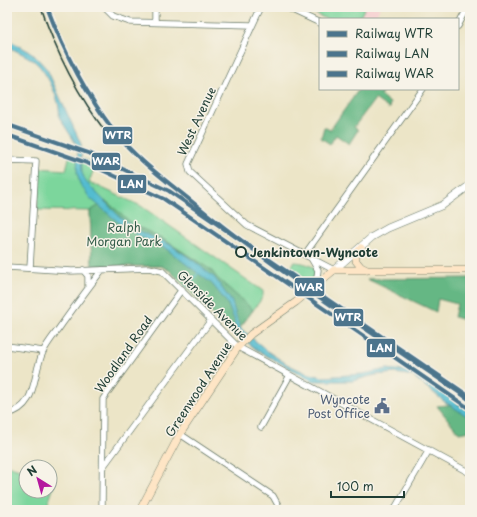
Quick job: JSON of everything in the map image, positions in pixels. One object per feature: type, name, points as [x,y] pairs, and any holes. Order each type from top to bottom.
[{"type":"main road","points":[[361,248],[356,254],[356,261],[361,267],[367,270]]},
{"type":"main road","points":[[334,270],[470,270]]},
{"type":"main road","name":"Greenwood Avenue","points":[[140,510],[180,434],[238,347],[251,334],[334,270]]},
{"type":"street","points":[[104,7],[113,16],[130,22],[252,25]]},
{"type":"street","points":[[155,7],[155,22]]},
{"type":"street","name":"West Avenue","points":[[261,7],[188,164],[190,172],[247,225],[334,270]]},
{"type":"street","points":[[286,7],[319,23]]},
{"type":"street","points":[[459,24],[468,7]]},
{"type":"street","points":[[305,254],[422,90]]},
{"type":"street","points":[[7,160],[36,161],[30,268]]},
{"type":"street","points":[[334,270],[388,228],[443,205],[470,185]]},
{"type":"street","points":[[311,258],[318,270],[316,285]]},
{"type":"street","name":"Glenside Avenue","points":[[7,267],[83,270],[149,268],[158,270],[166,274],[182,289],[238,347],[470,472]]},
{"type":"street","points":[[83,270],[89,278],[87,290]]},
{"type":"street","points":[[7,414],[21,408],[29,400],[43,351],[102,270]]},
{"type":"street","name":"Woodland Road","points":[[102,510],[103,399],[182,289]]},
{"type":"street","points":[[103,467],[211,320]]},
{"type":"street","points":[[7,346],[43,351]]},
{"type":"street","points":[[261,427],[290,375]]},
{"type":"street","points":[[180,434],[273,496],[278,505],[278,510]]},
{"type":"street","points":[[394,510],[429,450]]},
{"type":"shaded area","points":[[299,7],[380,7],[375,18],[322,18]]},
{"type":"green space","points":[[302,7],[365,7],[360,18],[324,18]]},
{"type":"green space","points":[[358,90],[384,90],[380,95],[390,103],[389,109],[375,99],[354,127],[358,130],[349,144],[336,135],[330,144],[321,138],[324,127],[330,130]]},
{"type":"green space","name":"Ralph Morgan Park","points":[[70,154],[96,164],[89,182],[141,206],[263,291],[263,296],[260,301],[236,333],[231,332],[169,270],[161,266],[92,266],[90,211],[37,210],[39,168],[66,170]]},
{"type":"green space","points":[[106,201],[134,225],[160,237],[211,270],[217,278],[253,310],[236,333],[227,329],[169,270],[161,266],[92,266],[90,211]]},
{"type":"green space","points":[[293,262],[303,263],[315,270],[316,273],[310,282],[290,269]]},
{"type":"green space","points":[[470,278],[470,322],[454,317],[457,304],[438,299],[436,312],[367,279]]},
{"type":"green space","points":[[470,403],[470,431],[459,433],[437,406]]},
{"type":"green space","points":[[7,465],[18,468],[18,499],[50,499],[46,510],[7,510]]},
{"type":"water","points":[[7,39],[32,53],[47,69],[81,144],[82,173],[86,182],[118,215],[135,229],[169,244],[215,278],[232,302],[240,328],[270,353],[287,364],[306,373],[323,377],[362,374],[387,369],[415,372],[470,413],[470,418],[445,402],[413,376],[395,373],[375,375],[352,381],[313,381],[258,351],[236,333],[234,319],[227,303],[212,284],[165,248],[141,237],[119,223],[90,198],[80,184],[77,173],[78,147],[59,117],[56,95],[48,79],[39,65],[7,46]]},
{"type":"waterway","points":[[186,286],[195,278],[199,271]]},
{"type":"railway","points":[[41,7],[61,58],[69,74],[87,105],[108,135]]},
{"type":"rail line","name":"WTR","points":[[47,7],[76,72],[103,117],[122,141],[140,159],[223,227],[292,278],[470,400]]},
{"type":"rail line","name":"WAR","points":[[8,125],[91,154],[169,191],[470,397]]},
{"type":"rail line","name":"LAN","points":[[7,135],[87,163],[164,199],[467,407]]},
{"type":"place","name":"Jenkintown-Wyncote","points":[[241,252]]},
{"type":"place","name":"Wyncote Post Office","points":[[382,406]]}]
